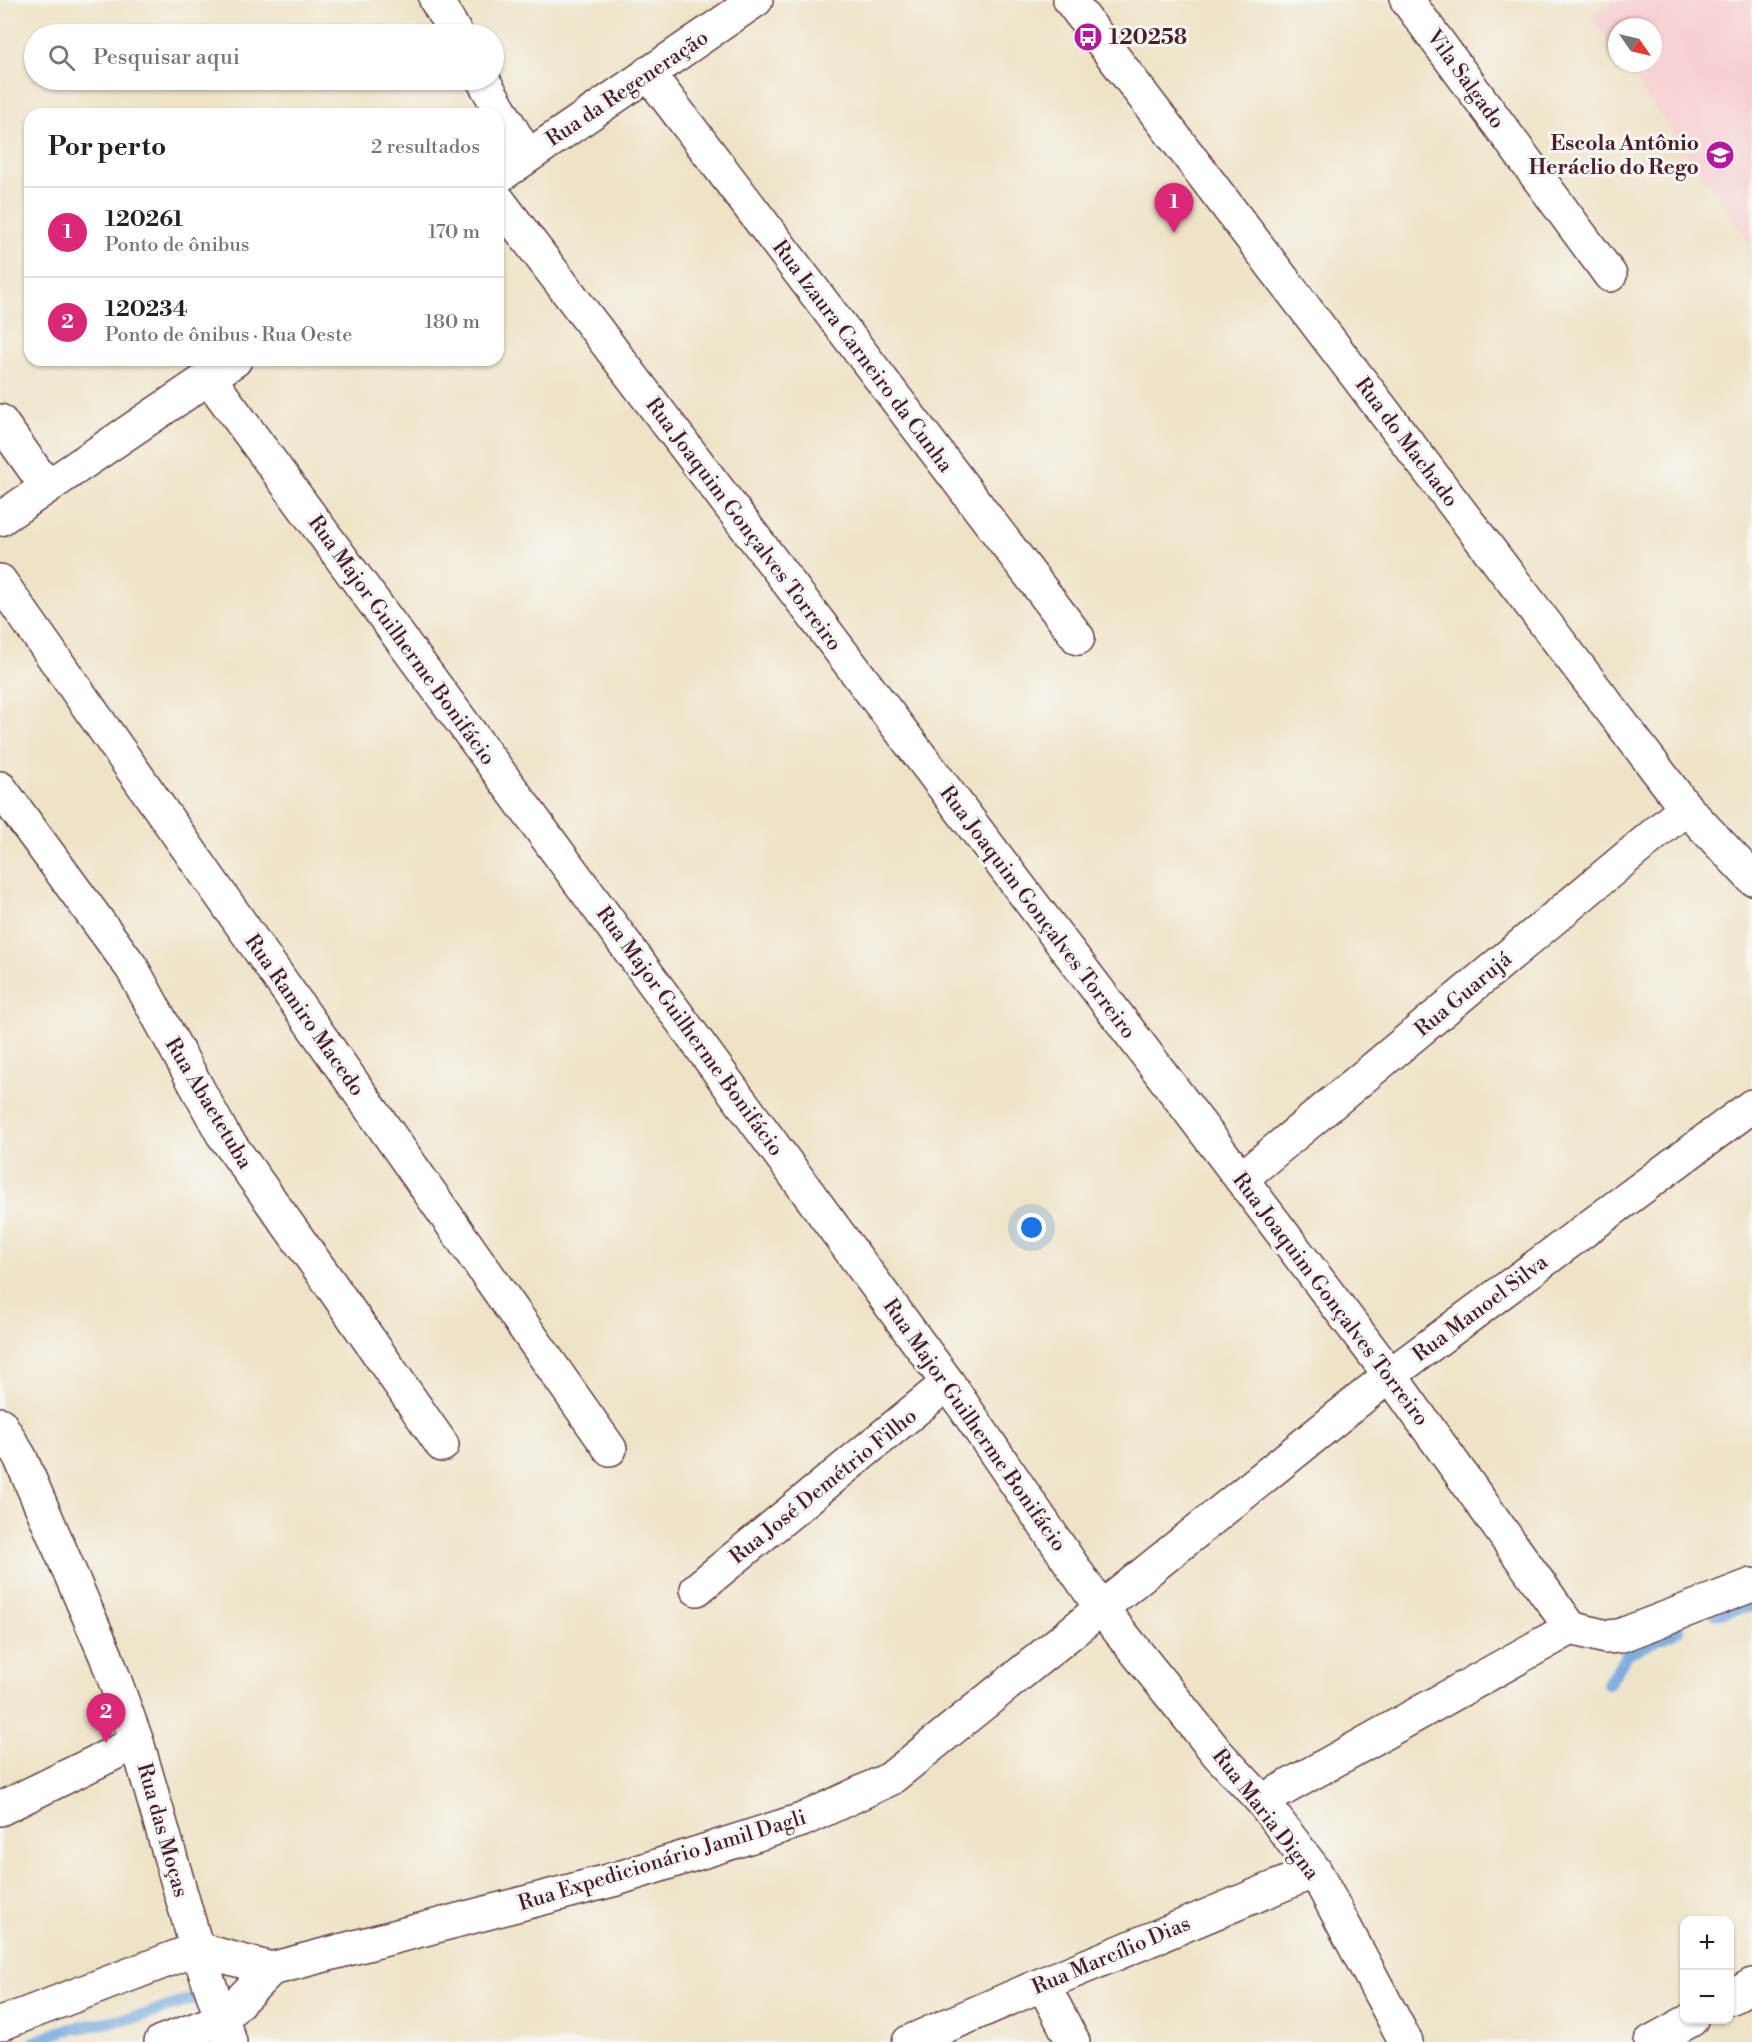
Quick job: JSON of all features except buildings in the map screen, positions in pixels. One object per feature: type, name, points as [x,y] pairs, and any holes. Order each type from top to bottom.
[{"type":"street","points":[[436,0],[450,24]]},
{"type":"street","name":"Rua da Regeneração","points":[[504,173],[756,0]]},
{"type":"street","name":"Rua do Machado","points":[[1070,0],[1686,808],[1752,878]]},
{"type":"street","name":"Vila Salgado","points":[[1407,0],[1610,275]]},
{"type":"street","name":"Rua Izaura Carneiro da Cunha","points":[[648,74],[1078,638]]},
{"type":"street","points":[[489,90],[500,108]]},
{"type":"street","points":[[504,115],[528,156]]},
{"type":"street","name":"Rua Joaquim Gonçalves Torreiro","points":[[504,208],[1390,1376],[1571,1628]]},
{"type":"street","points":[[0,519],[222,369]]},
{"type":"street","name":"Rua Major Guilherme Bonifácio","points":[[222,369],[948,1383],[1101,1608],[1166,1688]]},
{"type":"street","points":[[0,421],[47,487]]},
{"type":"street","name":"Rua Ramiro Macedo","points":[[0,581],[610,1449]]},
{"type":"street","name":"Rua Abaetetuba","points":[[0,788],[132,968],[222,1133],[442,1445]]},
{"type":"street","name":"Rua Guarujá","points":[[1240,1179],[1686,808]]},
{"type":"street","name":"Rua Manoel Silva","points":[[1101,1608],[1390,1376],[1752,1106]]},
{"type":"street","name":"Rua José Demétrio Filho","points":[[697,1589],[948,1383]]},
{"type":"street","name":"Rua das Moças","points":[[0,1424],[25,1468],[106,1656],[137,1742],[197,1949],[226,2031]]},
{"type":"street","points":[[1262,1802],[1571,1628],[1606,1637],[1618,1636],[1752,1586]]},
{"type":"street","name":"Rua Expedicionário Jamil Dagli","points":[[271,1970],[616,1879],[802,1820],[890,1779],[1101,1608]]},
{"type":"street","name":"Rua Maria Digna","points":[[1166,1688],[1218,1754],[1262,1802],[1315,1871],[1406,2042]]},
{"type":"street","points":[[0,1809],[137,1742]]},
{"type":"street","name":"Rua Marcílio Dias","points":[[909,2042],[1315,1871]]},
{"type":"street","points":[[0,2024],[197,1949],[271,1970],[226,2031],[161,2042]]},
{"type":"street","points":[[1043,1984],[1073,2042]]},
{"type":"street","points":[[1734,1996],[1752,1985]]},
{"type":"street","points":[[1651,2042],[1682,2024]]},
{"type":"shaded area","name":"Escola Antônio Heráclio do Rego","points":[[1614,0],[1752,0],[1752,246],[1629,72],[1662,72],[1662,18],[1608,18],[1608,42],[1590,16]]},
{"type":"waterway","points":[[1716,1614],[1752,1606]]},
{"type":"waterway","points":[[1608,1684],[1628,1653],[1678,1630]]},
{"type":"waterway","points":[[35,2042],[65,2030],[141,2016],[199,1997]]},
{"type":"place","name":"120258","points":[[1088,37]]},
{"type":"place","name":"Escola Antônio Heráclio do Rego","points":[[1720,155]]},
{"type":"place","name":"120261","points":[[1174,233]]},
{"type":"place","name":"120234","points":[[106,1743]]}]
